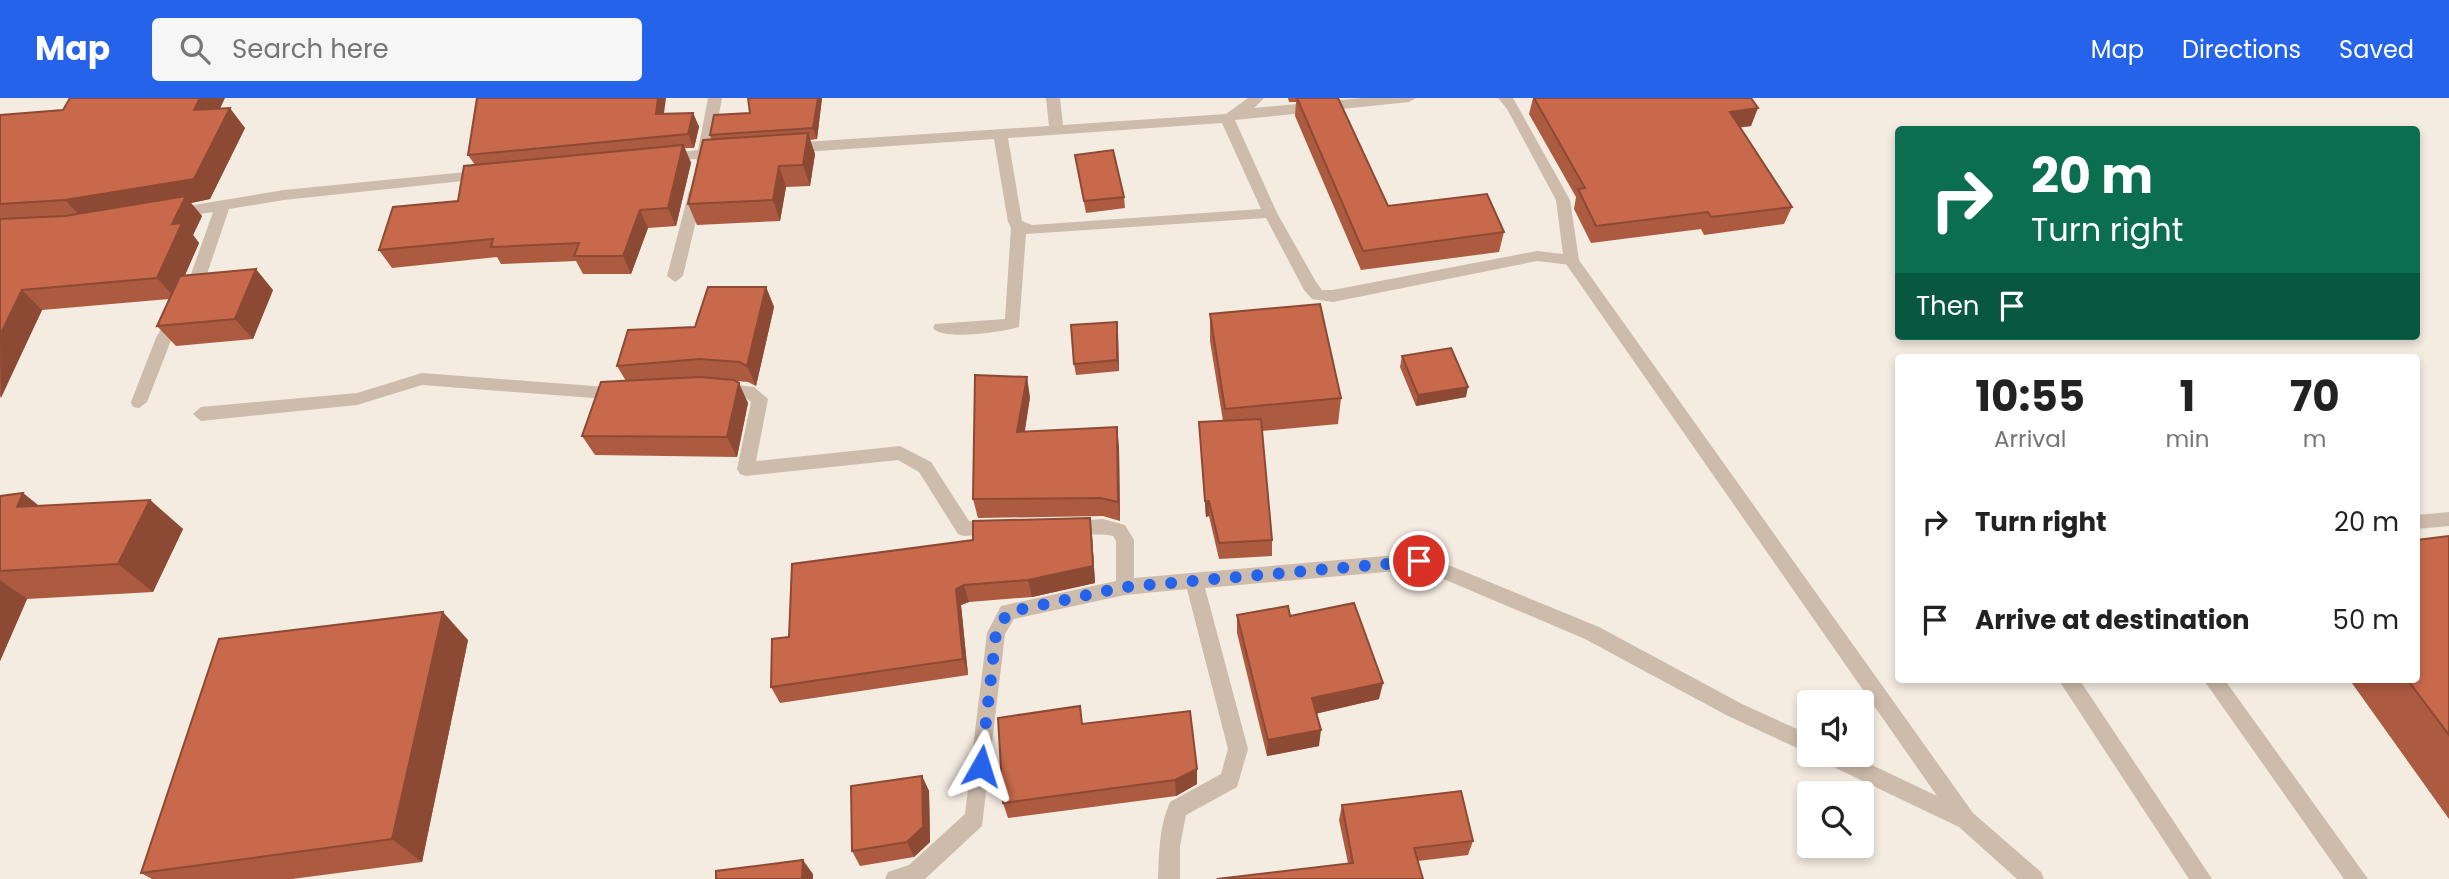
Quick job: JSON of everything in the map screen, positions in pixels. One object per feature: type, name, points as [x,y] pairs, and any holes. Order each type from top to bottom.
[{"type":"street","points":[[675,276],[715,98]]},
{"type":"street","points":[[1054,98],[1055,130]]},
{"type":"street","points":[[1232,117],[1256,98]]},
{"type":"street","points":[[772,149],[1232,117],[1409,98]]},
{"type":"street","points":[[1505,98],[1513,107],[1563,200],[1571,261],[1966,820],[2033,879]]},
{"type":"street","points":[[1232,117],[1270,213],[1318,295],[1334,296],[1537,256],[1571,261]]},
{"type":"street","points":[[942,328],[1000,327],[1013,323],[1019,228],[1015,222],[1000,135]]},
{"type":"street","points":[[650,159],[745,151]]},
{"type":"street","points":[[158,216],[284,195],[501,174]]},
{"type":"street","points":[[139,402],[164,338],[198,277],[223,204]]},
{"type":"street","points":[[1019,228],[1032,230],[1270,213]]},
{"type":"street","points":[[201,414],[357,399],[422,379],[644,394]]},
{"type":"street","points":[[697,389],[748,391],[760,399],[746,469],[900,453],[925,467],[964,529],[1020,528]]},
{"type":"street","points":[[2420,522],[2449,519]]},
{"type":"street","points":[[1048,527],[1103,526],[1119,530],[1125,541],[1125,587]]},
{"type":"street","points":[[895,879],[915,874],[975,819],[996,633],[1008,612],[1125,587],[1419,561],[1592,633],[1735,710],[1797,739]]},
{"type":"street","points":[[1169,879],[1170,846],[1177,809],[1230,780],[1238,749],[1194,580]]},
{"type":"street","points":[[2071,683],[2201,879]]},
{"type":"street","points":[[2216,683],[2357,879]]},
{"type":"street","points":[[1855,767],[1966,820]]},
{"type":"building","points":[[70,98],[200,98],[194,110],[230,108],[194,179],[65,200],[0,204],[0,115],[63,110]]},
{"type":"building","points":[[477,98],[658,98],[656,114],[693,113],[688,134],[468,155]]},
{"type":"building","points":[[748,98],[818,98],[813,128],[710,135],[714,115],[750,113]]},
{"type":"building","points":[[1297,98],[1338,98],[1388,206],[1487,194],[1504,232],[1363,251]]},
{"type":"building","points":[[1534,98],[1751,98],[1758,108],[1730,112],[1792,207],[1711,217],[1708,212],[1596,226],[1578,189],[1585,188]]},
{"type":"building","points":[[808,133],[803,165],[779,166],[773,200],[688,204],[703,140]]},
{"type":"building","points":[[683,145],[668,208],[640,210],[623,256],[574,256],[579,243],[491,247],[493,239],[379,250],[393,207],[458,201],[464,166]]},
{"type":"building","points":[[1113,150],[1124,197],[1084,201],[1075,155]]},
{"type":"building","points":[[186,196],[172,224],[182,223],[157,278],[22,290],[0,335],[0,219],[65,216]]},
{"type":"building","points":[[256,269],[235,319],[157,326],[180,276]]},
{"type":"building","points":[[708,287],[766,287],[747,366],[739,362],[700,359],[617,366],[628,330],[695,327]]},
{"type":"building","points":[[1320,304],[1341,398],[1225,409],[1210,314]]},
{"type":"building","points":[[1117,322],[1117,360],[1074,364],[1071,325]]},
{"type":"building","points":[[1451,348],[1468,387],[1418,395],[1402,356]]},
{"type":"building","points":[[975,375],[1027,377],[1017,432],[1117,427],[1118,502],[1101,498],[973,499]]},
{"type":"building","points":[[700,377],[734,380],[739,383],[727,437],[582,436],[601,382]]},
{"type":"building","points":[[1261,419],[1272,540],[1219,543],[1209,501],[1205,501],[1199,422]]},
{"type":"building","points":[[23,493],[17,507],[150,500],[118,564],[0,571],[0,496]]},
{"type":"building","points":[[1090,518],[1093,566],[1028,580],[964,585],[956,589],[963,659],[771,687],[772,639],[789,637],[792,564],[973,540],[973,521]]},
{"type":"building","points":[[2449,536],[2449,735],[2410,683],[2420,683],[2420,540]]},
{"type":"building","points":[[1354,603],[1383,683],[1312,698],[1321,730],[1268,740],[1237,615],[1288,606],[1290,616]]},
{"type":"building","points":[[443,612],[392,839],[141,873],[219,639]]},
{"type":"building","points":[[1080,706],[1082,724],[1190,711],[1197,769],[1175,780],[1003,803],[998,718]]},
{"type":"building","points":[[922,776],[923,827],[907,842],[852,851],[851,786]]},
{"type":"building","points":[[1461,791],[1473,841],[1414,848],[1423,879],[1217,879],[1353,863],[1342,805]]},
{"type":"building","points":[[803,860],[802,879],[716,879],[716,871]]},
{"type":"route","points":[[981,766],[996,633],[1008,612],[1125,587],[1419,561]]}]
